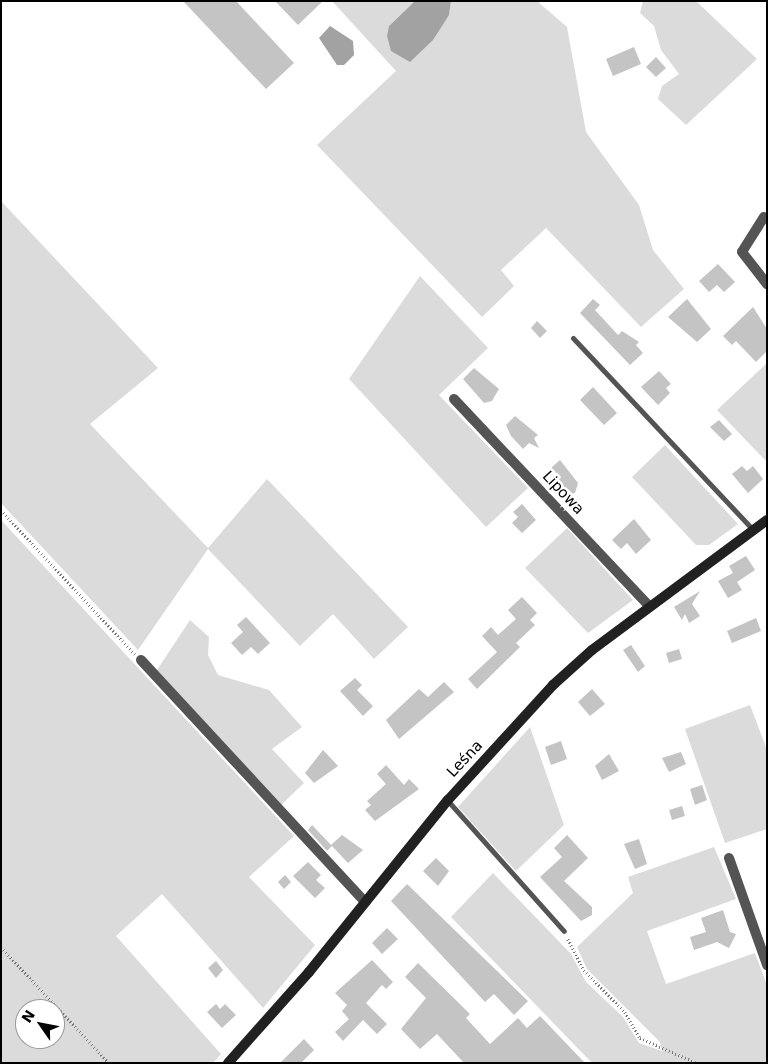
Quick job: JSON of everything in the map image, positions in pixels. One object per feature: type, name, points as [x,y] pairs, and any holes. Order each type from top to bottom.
[{"type":"street","points":[[764,217],[742,252],[767,284]]},
{"type":"street","name":"Lipowa","points":[[454,399],[649,606]]},
{"type":"street","name":"Leśna","points":[[228,1063],[365,902],[448,800],[565,674],[649,606],[767,520]]},
{"type":"street","points":[[141,660],[365,902]]},
{"type":"street","points":[[729,858],[767,965]]},
{"type":"lane","points":[[573,338],[753,530]]},
{"type":"lane","points":[[448,800],[564,931]]},
{"type":"path","points":[[1,510],[141,660]]},
{"type":"path","points":[[564,931],[584,970],[625,1012],[640,1038],[697,1063]]},
{"type":"path","points":[[1,947],[109,1063]]},
{"type":"shaded area","points":[[332,1],[415,1],[389,26],[449,15],[451,1],[537,1],[567,27],[586,132],[639,205],[653,250],[684,289],[641,327],[546,228],[501,270],[514,286],[482,317],[317,145],[396,71]]},
{"type":"shaded area","points":[[415,1],[451,1],[449,15],[433,40],[410,62],[391,51],[387,36],[389,26]]},
{"type":"shaded area","points":[[643,1],[696,1],[757,59],[686,125],[658,99],[662,86],[679,74],[661,50],[654,26],[640,13]]},
{"type":"shaded area","points":[[330,26],[353,41],[354,55],[344,65],[337,65],[319,38]]},
{"type":"shaded area","points":[[1,201],[158,368],[90,424],[208,548],[267,479],[408,627],[374,659],[333,614],[300,646],[208,549],[138,650],[1,503]]},
{"type":"shaded area","points":[[420,276],[488,348],[439,395],[528,488],[486,527],[349,379]]},
{"type":"shaded area","points":[[767,363],[767,462],[717,410]]},
{"type":"shaded area","points":[[665,445],[738,524],[709,545],[696,545],[632,477]]},
{"type":"shaded area","points":[[1,520],[294,836],[249,877],[315,945],[263,1008],[162,894],[116,936],[221,1054],[213,1063],[1,1063]]},
{"type":"shaded area","points":[[567,528],[633,600],[588,633],[525,568]]},
{"type":"shaded area","points":[[190,620],[209,637],[208,655],[218,675],[269,690],[302,727],[272,749],[304,783],[281,805],[157,670]]},
{"type":"shaded area","points":[[750,705],[767,750],[767,829],[725,843],[685,729]]},
{"type":"shaded area","points":[[530,727],[564,825],[516,871],[458,807]]},
{"type":"shaded area","points":[[714,847],[736,899],[647,931],[666,984],[755,953],[767,985],[767,1063],[592,1063],[451,917],[493,873],[571,954],[586,982],[623,1017],[639,1043],[662,1051],[660,1042],[587,969],[577,947],[633,893],[628,877]]},
{"type":"building","points":[[183,1],[236,1],[294,63],[266,89]]},
{"type":"building","points":[[275,1],[323,1],[298,25]]},
{"type":"building","points":[[634,47],[641,64],[613,76],[606,59]]},
{"type":"building","points":[[656,57],[666,68],[656,77],[646,67]]},
{"type":"building","points":[[718,264],[735,282],[724,292],[717,285],[709,292],[699,281]]},
{"type":"building","points":[[593,299],[600,305],[595,310],[618,335],[622,331],[639,342],[636,345],[643,353],[630,365],[580,313]]},
{"type":"building","points":[[687,299],[711,329],[697,342],[668,317]]},
{"type":"building","points":[[753,307],[767,329],[767,351],[756,362],[736,341],[732,345],[723,336]]},
{"type":"building","points":[[537,321],[547,331],[540,338],[531,328]]},
{"type":"building","points":[[474,368],[499,389],[492,401],[484,403],[463,379]]},
{"type":"building","points":[[659,371],[671,384],[666,388],[670,393],[658,405],[641,387]]},
{"type":"building","points":[[593,387],[617,413],[604,425],[580,400]]},
{"type":"building","points":[[515,416],[538,435],[534,438],[539,448],[529,443],[523,449],[511,436],[506,425]]},
{"type":"building","points":[[719,420],[732,434],[724,441],[710,427]]},
{"type":"building","points":[[560,460],[578,483],[575,493],[566,495],[553,481],[559,476],[551,468]]},
{"type":"building","points":[[742,466],[747,471],[753,466],[763,479],[748,493],[732,474]]},
{"type":"building","points":[[522,504],[536,520],[522,533],[512,523],[518,517],[513,512]]},
{"type":"building","points":[[634,519],[651,540],[636,554],[627,543],[621,549],[612,540]]},
{"type":"building","points":[[746,556],[755,570],[737,582],[742,590],[728,598],[718,581],[733,573],[729,566]]},
{"type":"building","points":[[700,591],[692,604],[700,616],[689,623],[685,614],[682,620],[674,607]]},
{"type":"building","points":[[522,597],[537,613],[530,620],[535,625],[516,643],[520,647],[477,689],[468,679],[497,652],[482,636],[491,627],[498,635],[516,619],[508,610]]},
{"type":"building","points":[[246,617],[270,643],[258,654],[251,647],[242,655],[231,643],[243,632],[237,625]]},
{"type":"building","points":[[756,618],[761,631],[732,643],[727,631]]},
{"type":"building","points":[[631,645],[645,666],[638,672],[623,650]]},
{"type":"building","points":[[679,649],[682,659],[669,663],[666,653]]},
{"type":"building","points":[[355,678],[362,685],[357,690],[373,706],[363,716],[340,691]]},
{"type":"building","points":[[444,682],[454,692],[399,739],[386,720],[419,689],[428,697]]},
{"type":"building","points":[[592,689],[605,704],[590,716],[578,702]]},
{"type":"building","points":[[561,741],[567,759],[551,765],[545,747]]},
{"type":"building","points":[[323,750],[338,766],[314,783],[305,773]]},
{"type":"building","points":[[681,752],[686,764],[669,772],[662,758]]},
{"type":"building","points":[[609,754],[619,771],[602,780],[595,766]]},
{"type":"building","points":[[386,765],[404,785],[409,779],[419,789],[375,821],[365,810],[371,805],[367,801],[386,784],[377,774]]},
{"type":"building","points":[[702,785],[707,800],[695,805],[690,789]]},
{"type":"building","points":[[682,806],[685,816],[672,820],[669,810]]},
{"type":"building","points":[[312,825],[331,845],[342,835],[363,850],[348,863],[332,846],[327,851],[308,830]]},
{"type":"building","points":[[567,835],[588,858],[564,881],[592,907],[592,915],[581,921],[540,877],[562,857],[554,848]]},
{"type":"building","points":[[639,839],[647,864],[635,869],[624,844]]},
{"type":"building","points":[[436,858],[449,871],[438,886],[423,871]]},
{"type":"building","points":[[308,862],[321,875],[316,880],[325,888],[315,898],[293,876]]},
{"type":"building","points":[[285,875],[291,882],[284,889],[278,882]]},
{"type":"building","points":[[407,884],[528,1001],[514,1015],[494,994],[485,1002],[391,901]]},
{"type":"building","points":[[723,910],[730,932],[736,934],[729,948],[717,942],[694,950],[690,937],[706,932],[701,918]]},
{"type":"building","points":[[387,928],[398,939],[382,954],[372,943]]},
{"type":"building","points":[[372,960],[393,982],[386,989],[382,985],[366,1003],[387,1024],[377,1034],[363,1020],[343,1041],[335,1032],[349,1019],[342,1011],[347,1005],[335,993]]},
{"type":"building","points":[[216,961],[223,970],[216,978],[208,968]]},
{"type":"building","points":[[418,963],[470,1014],[466,1018],[490,1044],[518,1018],[527,1028],[540,1016],[585,1063],[464,1063],[437,1034],[420,1049],[401,1029],[426,998],[405,977]]},
{"type":"building","points":[[216,1004],[220,1009],[225,1004],[236,1015],[222,1028],[207,1012]]},
{"type":"building","points":[[304,1039],[314,1050],[301,1063],[280,1063]]}]
